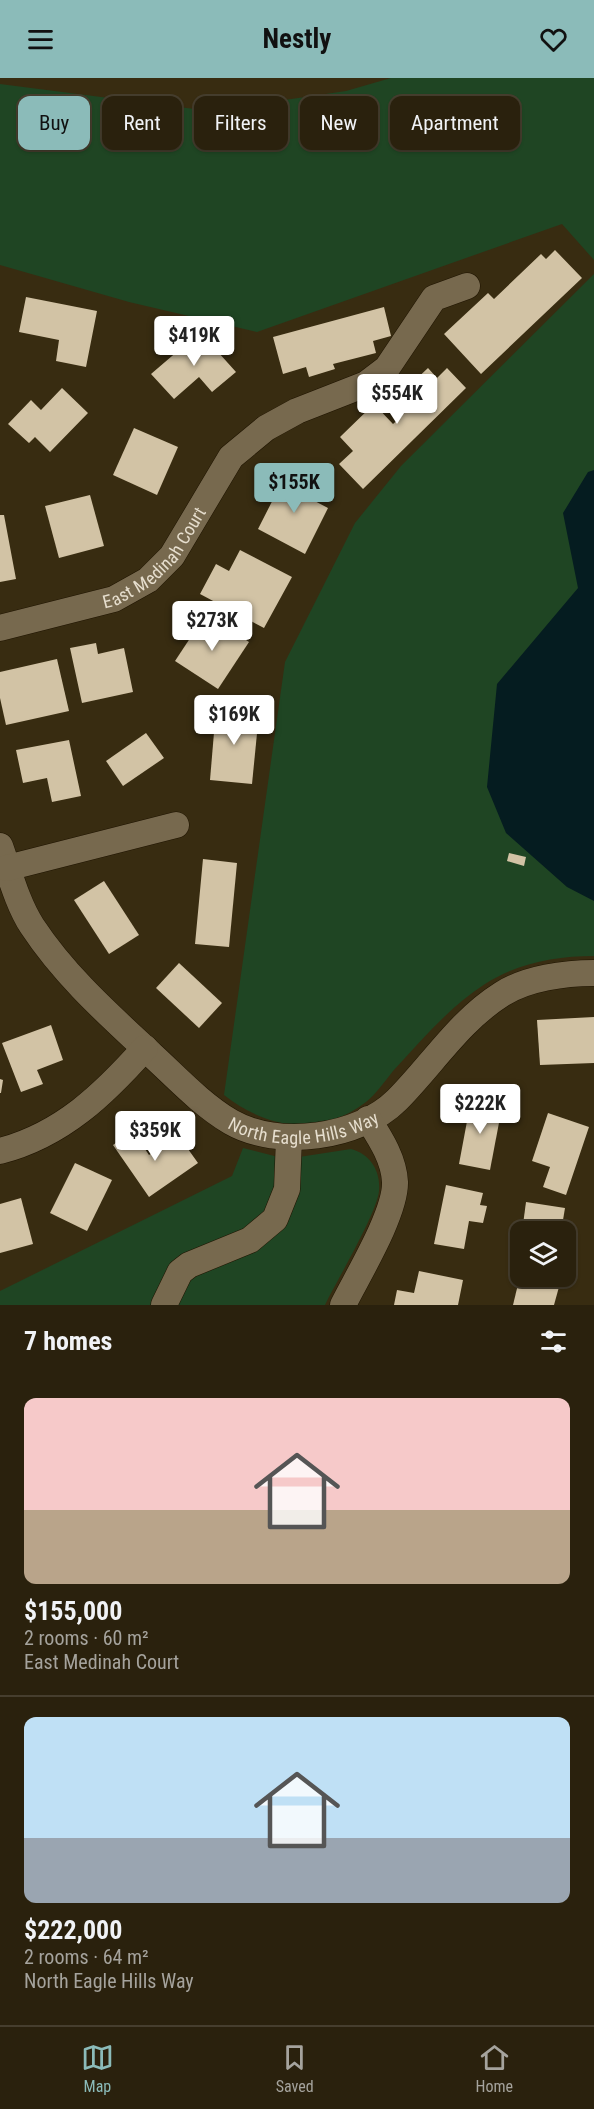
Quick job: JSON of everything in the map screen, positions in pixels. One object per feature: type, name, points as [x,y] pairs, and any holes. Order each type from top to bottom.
[{"type":"street","name":"East Medinah Court","points":[[0,628],[114,599],[148,580],[172,556],[231,457],[266,428],[297,411],[366,384],[387,368],[434,298],[467,286]]},
{"type":"street","name":"North Eagle Hills Way","points":[[176,825],[4,857],[31,924],[82,989],[206,1104],[232,1123],[289,1138],[317,1136],[368,1119],[395,1101],[459,1029],[503,993],[542,979],[594,973]]},
{"type":"street","points":[[0,1151],[18,1146],[82,1112],[117,1080],[145,1048]]},
{"type":"street","points":[[343,1305],[393,1202],[395,1181],[391,1162],[383,1142],[368,1119]]},
{"type":"street","points":[[164,1305],[180,1272],[189,1265],[250,1240],[275,1219],[287,1189],[289,1138]]},
{"type":"green space","points":[[391,78],[594,78],[594,260],[562,224],[257,332],[129,302],[0,265],[0,84],[102,97],[102,150],[182,150],[182,107],[194,109],[194,150],[288,150],[288,100],[300,98],[300,150],[378,150],[378,96],[312,96],[346,91]]},
{"type":"green space","points":[[594,274],[594,956],[566,957],[538,962],[511,971],[485,984],[448,1013],[366,1102],[348,1113],[312,1124],[276,1121],[258,1115],[224,1095],[285,662],[355,523],[401,466]]},
{"type":"green space","points":[[243,1148],[286,1159],[351,1149],[364,1155],[373,1164],[379,1184],[377,1201],[325,1305],[0,1305],[0,1291],[232,1176]]},
{"type":"water","points":[[594,470],[594,901],[567,887],[506,833],[487,787],[497,684],[578,588],[563,513],[588,472]]},
{"type":"building","points":[[555,250],[582,278],[481,374],[444,334],[488,293],[494,299],[541,254],[546,259]]},
{"type":"building","points":[[26,297],[97,311],[86,367],[56,361],[59,340],[19,332]]},
{"type":"building","points":[[384,307],[391,336],[373,341],[376,353],[333,364],[335,369],[309,377],[306,367],[283,374],[273,337]]},
{"type":"building","points":[[200,332],[236,372],[212,392],[199,377],[174,399],[151,374]]},
{"type":"building","points":[[428,368],[437,378],[447,368],[466,388],[363,489],[339,464],[353,451],[340,437],[374,404],[393,424],[402,416],[391,403]]},
{"type":"building","points":[[62,388],[88,413],[50,452],[35,437],[29,443],[8,424],[31,400],[41,410]]},
{"type":"building","points":[[134,428],[178,447],[157,495],[113,475]]},
{"type":"building","points":[[287,472],[315,487],[309,498],[328,508],[305,554],[258,529]]},
{"type":"building","points":[[90,495],[104,546],[59,558],[45,506]]},
{"type":"building","points":[[0,515],[4,515],[16,579],[0,582]]},
{"type":"building","points":[[240,550],[292,577],[264,628],[200,594],[216,564],[229,571]]},
{"type":"building","points":[[206,614],[249,642],[218,689],[175,661]]},
{"type":"building","points":[[96,643],[98,654],[124,648],[133,692],[82,703],[70,648]]},
{"type":"building","points":[[57,659],[69,711],[6,725],[0,698],[0,672]]},
{"type":"building","points":[[216,709],[259,713],[252,784],[210,780]]},
{"type":"building","points":[[146,733],[164,758],[123,786],[106,761]]},
{"type":"building","points":[[69,740],[81,796],[52,802],[47,778],[23,783],[16,750]]},
{"type":"building","points":[[509,853],[526,857],[524,866],[507,861]]},
{"type":"building","points":[[203,859],[237,863],[229,947],[195,944]]},
{"type":"building","points":[[104,881],[139,935],[109,954],[74,900]]},
{"type":"building","points":[[179,963],[222,1003],[199,1028],[156,988]]},
{"type":"building","points":[[594,1017],[594,1063],[540,1065],[537,1020]]},
{"type":"building","points":[[51,1025],[63,1060],[37,1070],[43,1084],[21,1092],[2,1043]]},
{"type":"building","points":[[0,1079],[3,1080],[1,1093],[0,1093]]},
{"type":"building","points":[[471,1100],[502,1107],[490,1170],[459,1164]]},
{"type":"building","points":[[548,1113],[589,1127],[566,1195],[543,1187],[550,1167],[532,1161]]},
{"type":"building","points":[[133,1131],[149,1155],[178,1135],[198,1163],[149,1197],[113,1145]]},
{"type":"building","points":[[75,1163],[112,1180],[87,1231],[50,1213]]},
{"type":"building","points":[[446,1185],[483,1193],[480,1205],[487,1206],[483,1223],[469,1221],[464,1249],[434,1244]]},
{"type":"building","points":[[21,1198],[33,1244],[0,1253],[0,1204]]},
{"type":"building","points":[[526,1202],[565,1208],[563,1221],[523,1221]]},
{"type":"building","points":[[419,1271],[463,1280],[458,1305],[394,1305],[397,1290],[414,1293]]},
{"type":"building","points":[[517,1287],[559,1287],[554,1305],[513,1305]]}]
